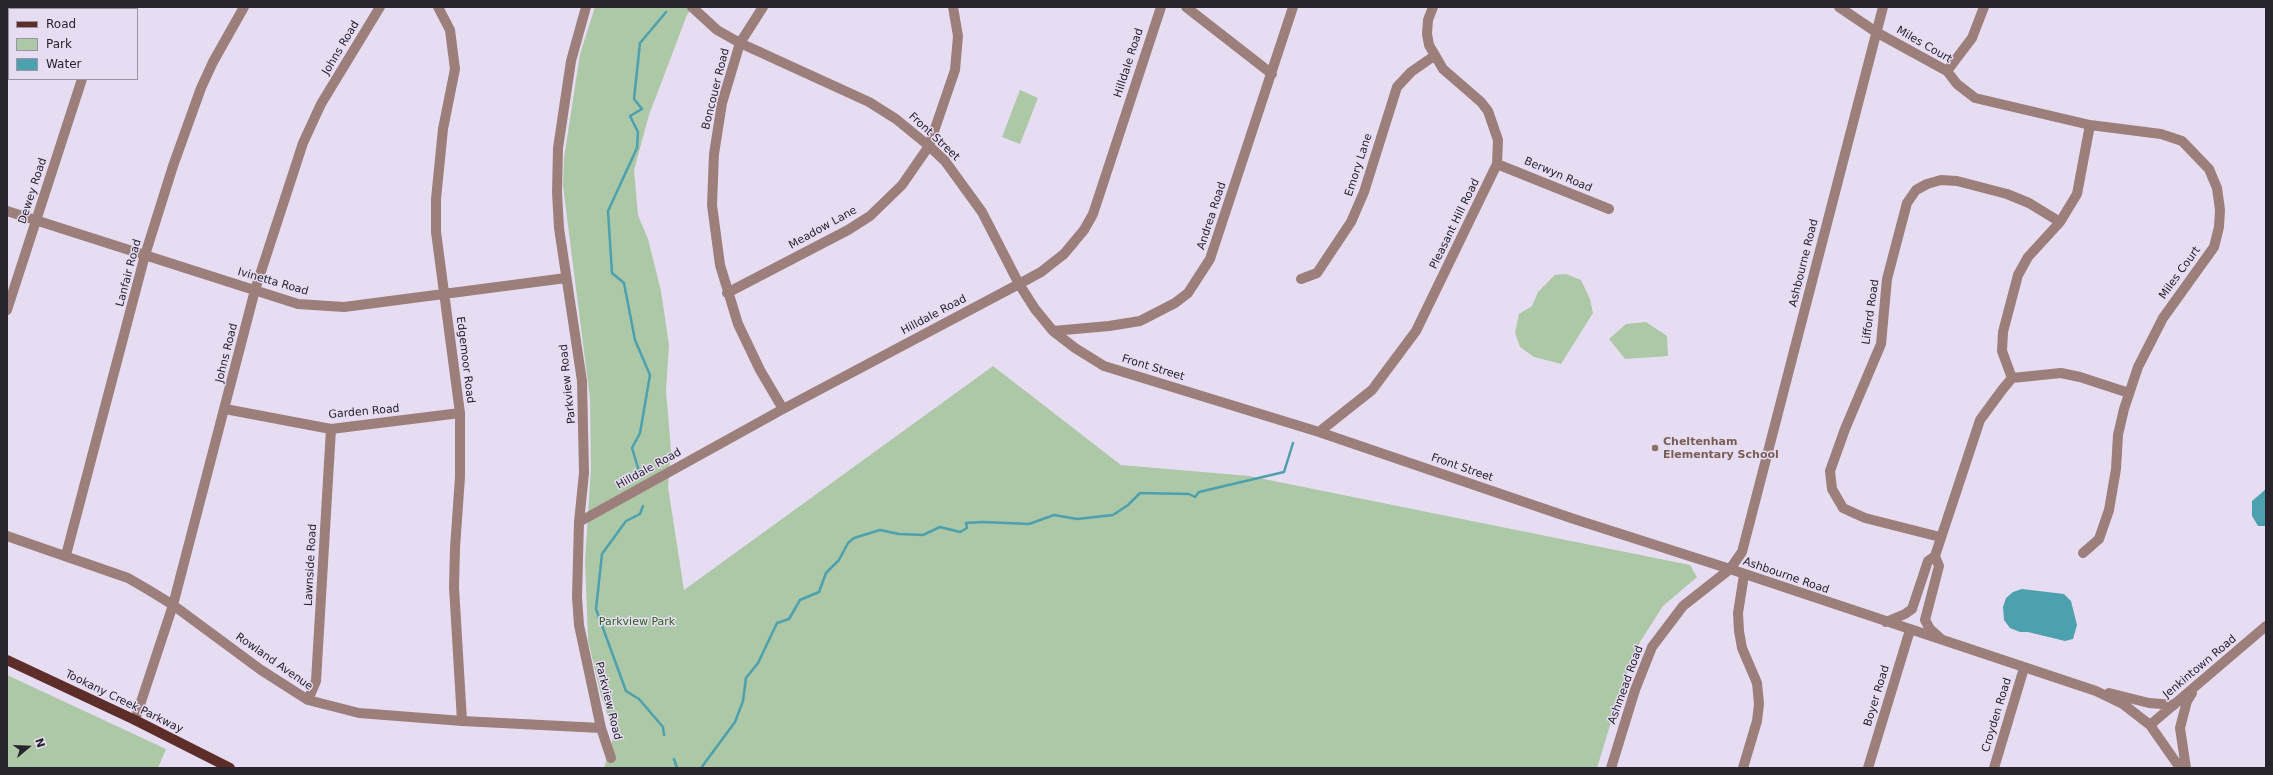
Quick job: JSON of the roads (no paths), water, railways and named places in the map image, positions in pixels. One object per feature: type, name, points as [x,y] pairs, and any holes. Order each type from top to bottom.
[{"type":"main road","name":"Tookany Creek Parkway","points":[[7,660],[134,720],[230,768]]},
{"type":"street","name":"Lanfair Road","points":[[66,555],[145,255],[173,166],[201,88],[213,62],[244,7]]},
{"type":"street","name":"Johns Road","points":[[134,720],[174,605],[255,290],[303,143],[321,104],[380,7]]},
{"type":"street","name":"Edgemoor Road","points":[[438,7],[450,30],[455,69],[443,129],[436,199],[436,232],[460,414],[460,476],[454,587],[462,721]]},
{"type":"street","name":"Parkview Road","points":[[586,7],[571,61],[558,148],[556,192],[566,278],[582,388],[584,473],[579,522],[577,597],[579,625],[601,728],[611,758]]},
{"type":"street","name":"Front Street","points":[[692,7],[717,30],[740,43],[868,102],[896,119],[929,146],[945,161],[982,212],[1019,284],[1053,331],[1074,348],[1104,366],[1319,432],[1574,520],[1730,569]]},
{"type":"street","name":"Boncouer Road","points":[[763,7],[740,43],[722,103],[716,138],[712,178],[715,238],[727,293],[738,324],[760,370],[783,408]]},
{"type":"street","name":"Meadow Lane","points":[[727,293],[848,230],[870,216],[902,185],[929,146],[955,70],[958,36],[953,7]]},
{"type":"street","name":"Hilldale Road","points":[[579,522],[783,408],[1041,272],[1064,254],[1084,230],[1093,214],[1160,7]]},
{"type":"street","points":[[1186,7],[1272,74]]},
{"type":"street","name":"Andrea Road","points":[[1053,331],[1109,326],[1140,321],[1175,303],[1188,293],[1210,258],[1293,7]]},
{"type":"street","name":"Pleasant Hill Road","points":[[1319,432],[1372,390],[1416,331],[1497,164],[1498,140],[1488,111],[1481,102],[1443,69],[1434,56],[1427,34],[1428,20],[1432,7]]},
{"type":"street","name":"Miles Court","points":[[1838,7],[1876,32],[1947,71],[1957,84],[1975,98],[2090,125],[2161,134],[2182,141],[2209,169],[2217,188],[2220,210],[2219,227],[2214,247],[2163,318],[2138,367],[2129,393],[2118,435],[2116,469],[2110,510],[2099,539],[2083,553]]},
{"type":"street","name":"Ashbourne Road","points":[[1883,7],[1748,534],[1742,552],[1730,569],[1943,642],[2096,691],[2123,704],[2150,725],[2164,742],[2180,768]]},
{"type":"street","points":[[1947,71],[1972,38],[1984,7]]},
{"type":"street","name":"Emory Lane","points":[[1301,279],[1317,273],[1332,254],[1351,222],[1364,192],[1397,87],[1411,72],[1434,56]]},
{"type":"street","name":"Dewey Road","points":[[7,310],[82,80]]},
{"type":"street","points":[[2012,378],[2002,351],[2003,332],[2018,275],[2028,257],[2060,222],[2077,194],[2090,125]]},
{"type":"street","name":"Berwyn Road","points":[[1497,164],[1609,209]]},
{"type":"street","name":"Lifford Road","points":[[1940,537],[1865,518],[1843,508],[1832,489],[1830,471],[1845,429],[1881,344],[1887,279],[1907,203],[1916,190],[1927,184],[1941,180],[1957,181],[2022,200],[2060,222]]},
{"type":"street","name":"Ivinetta Road","points":[[7,211],[298,304],[321,307],[344,307],[566,278]]},
{"type":"street","points":[[1943,642],[1930,629],[1925,620],[1939,566],[1935,556],[1940,537],[1980,420],[2012,378],[2062,373],[2129,393]]},
{"type":"street","name":"Garden Road","points":[[225,409],[331,429],[460,414]]},
{"type":"street","name":"Lawnside Road","points":[[308,700],[316,681],[331,429]]},
{"type":"street","name":"Rowland Avenue","points":[[7,536],[66,555],[128,578],[174,605],[261,670],[308,700],[359,713],[462,721],[601,728]]},
{"type":"street","points":[[1886,622],[1905,614],[1912,609],[1928,561],[1935,556]]},
{"type":"street","name":"Ashmead Road","points":[[1611,768],[1635,690],[1652,647],[1683,606],[1730,569]]},
{"type":"street","points":[[1743,768],[1759,709],[1757,683],[1742,648],[1739,631],[1738,613],[1744,575]]},
{"type":"street","name":"Jenkintown Road","points":[[2150,725],[2266,626]]},
{"type":"street","name":"Boyer Road","points":[[1868,768],[1910,630]]},
{"type":"street","name":"Croyden Road","points":[[1994,768],[2024,668]]},
{"type":"street","points":[[2186,768],[2180,723],[2187,701],[2198,684]]},
{"type":"street","points":[[2096,691],[2119,694],[2149,703],[2174,704]]},
{"type":"water","points":[[2266,489],[2266,526],[2258,526],[2252,516],[2252,501]]},
{"type":"water","points":[[2022,589],[2064,594],[2071,601],[2077,625],[2073,639],[2065,641],[2028,632],[2020,632],[2010,628],[2004,620],[2003,607],[2006,598],[2013,592]]},
{"type":"waterway","points":[[639,471],[632,448],[640,433],[650,375],[635,340],[624,283],[612,273],[608,211],[637,148],[638,132],[630,116],[642,109],[634,99],[640,43],[666,12]]},
{"type":"waterway","points":[[701,768],[735,722],[743,701],[746,678],[758,663],[777,623],[789,619],[800,600],[819,592],[826,573],[839,560],[848,543],[854,538],[880,530],[899,534],[923,535],[940,527],[960,532],[967,528],[966,523],[983,522],[1029,524],[1054,515],[1077,519],[1113,515],[1128,505],[1140,493],[1189,494],[1195,497],[1199,492],[1284,472],[1293,443]]},
{"type":"waterway","points":[[643,506],[640,514],[626,521],[602,554],[596,609],[626,691],[639,699],[663,727],[664,735]]},
{"type":"waterway","points":[[674,759],[677,768]]},
{"type":"place","name":"Cheltenham Elementary School","points":[[1655,448]]},
{"type":"park label","name":"Parkview Park","points":[[637,622]]}]
